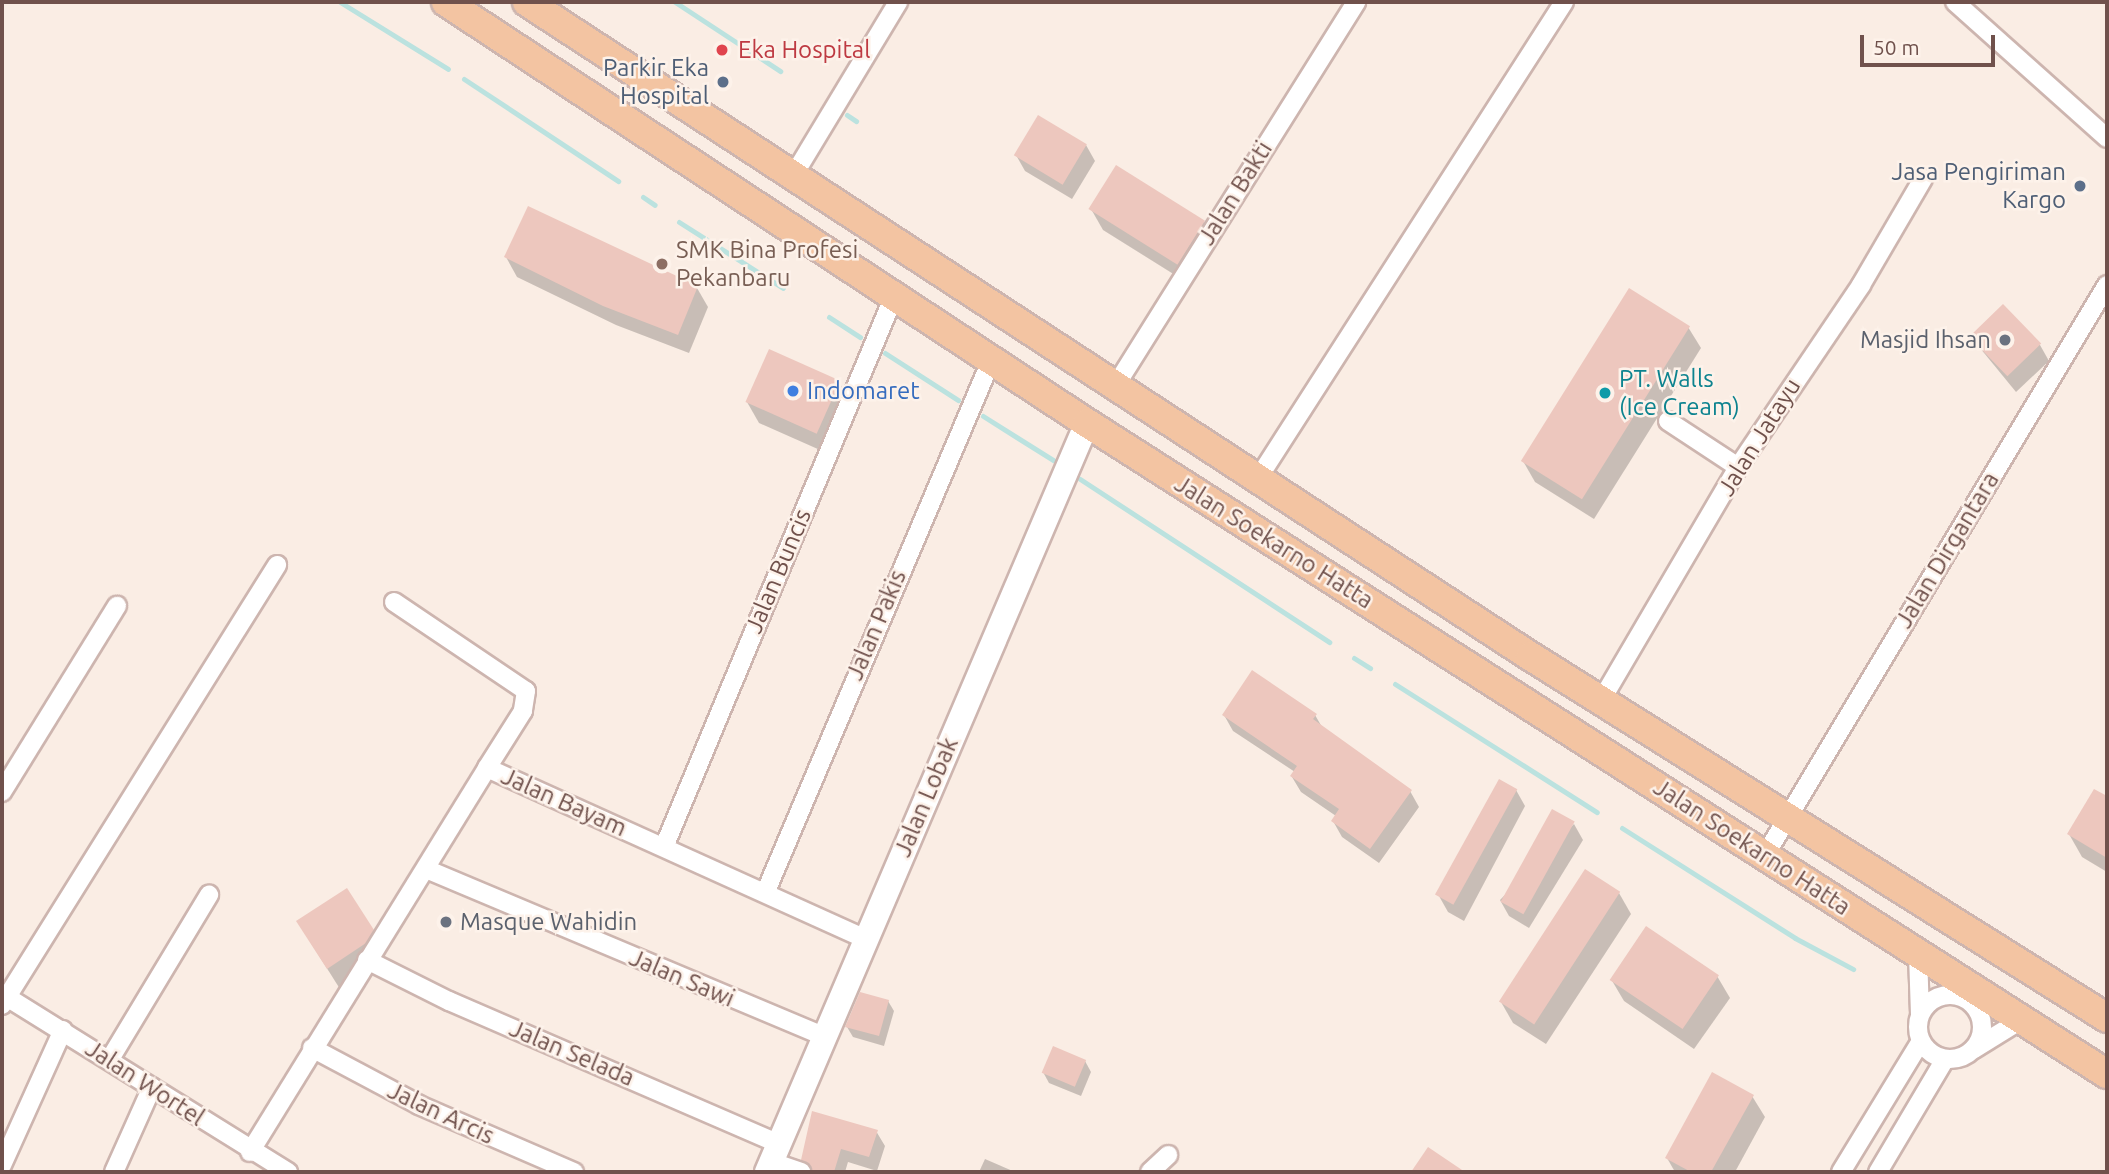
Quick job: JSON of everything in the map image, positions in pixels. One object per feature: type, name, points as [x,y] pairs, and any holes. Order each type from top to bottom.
[{"type":"main road","name":"Jalan Soekarno Hatta","points":[[446,2],[1087,423],[2107,1074]]},
{"type":"main road","name":"Jalan Soekarno Hatta","points":[[527,2],[795,173],[1257,480],[2107,1018]]},
{"type":"main road","name":"Jalan Lobak","points":[[772,1159],[1087,423]]},
{"type":"street","points":[[795,173],[898,2]]},
{"type":"street","name":"Jalan Bakti","points":[[1116,385],[1356,2]]},
{"type":"street","points":[[1257,480],[1564,2]]},
{"type":"street","points":[[1955,2],[2107,138]]},
{"type":"street","name":"Jalan Jatayu","points":[[1602,699],[1738,467],[1861,285],[1923,179]]},
{"type":"street","name":"Jalan Dirgantara","points":[[1764,857],[2107,285]]},
{"type":"street","name":"Jalan Buncis","points":[[664,847],[894,296]]},
{"type":"street","name":"Jalan Pakis","points":[[766,891],[992,361]]},
{"type":"street","points":[[1668,421],[1738,467]]},
{"type":"street","points":[[3,998],[277,565]]},
{"type":"street","name":"Jalan Bayam","points":[[394,602],[526,691],[523,711],[487,768],[766,891],[865,939]]},
{"type":"street","points":[[2,792],[117,606]]},
{"type":"street","points":[[250,1153],[312,1048],[487,768]]},
{"type":"street","name":"Jalan Sawi","points":[[426,869],[823,1037]]},
{"type":"street","points":[[110,1059],[209,895]]},
{"type":"street","points":[[1841,1172],[1921,1041],[1918,954]]},
{"type":"street","name":"Jalan Selada","points":[[367,960],[802,1172]]},
{"type":"street","points":[[1920,1014],[1943,995],[1963,997],[1982,1020],[1974,1049]]},
{"type":"street","name":"Jalan Wortel","points":[[3,998],[110,1059],[250,1153],[288,1172]]},
{"type":"street","points":[[1921,1041],[1931,1053],[1945,1059],[1961,1057],[2021,1020]]},
{"type":"street","points":[[2,1166],[62,1030]]},
{"type":"street","name":"Jalan Arcis","points":[[312,1048],[419,1105],[574,1172]]},
{"type":"street","points":[[1878,1172],[1945,1059]]},
{"type":"street","points":[[114,1172],[152,1087]]},
{"type":"street","points":[[1150,1172],[1168,1155]]},
{"type":"building","points":[[1038,115],[1087,144],[1063,185],[1014,155]]},
{"type":"building","points":[[1116,165],[1205,221],[1177,265],[1088,209]]},
{"type":"building","points":[[528,206],[698,286],[678,335],[603,306],[504,257]]},
{"type":"building","name":"PT. Walls (Ice Cream)","points":[[1629,288],[1690,326],[1582,499],[1521,461]]},
{"type":"building","name":"Masjid Ihsan","points":[[2003,304],[2041,344],[2007,376],[1969,337]]},
{"type":"building","name":"Indomaret","points":[[769,349],[840,381],[817,434],[745,402]]},
{"type":"building","points":[[1252,670],[1317,714],[1313,719],[1412,790],[1370,849],[1331,821],[1339,809],[1290,776],[1297,766],[1222,715]]},
{"type":"building","points":[[1499,779],[1517,789],[1453,905],[1435,894]]},
{"type":"building","points":[[2094,789],[2107,796],[2107,858],[2067,834]]},
{"type":"building","points":[[1552,809],[1575,822],[1523,914],[1501,902]]},
{"type":"building","points":[[1585,869],[1620,892],[1534,1024],[1499,1002]]},
{"type":"building","points":[[347,888],[374,930],[366,943],[327,969],[296,921]]},
{"type":"building","points":[[1646,926],[1719,975],[1683,1029],[1610,980]]},
{"type":"building","points":[[860,992],[889,1000],[879,1036],[845,1027]]},
{"type":"building","points":[[1053,1046],[1086,1060],[1075,1087],[1042,1073]]},
{"type":"building","points":[[1712,1072],[1754,1095],[1711,1172],[1691,1172],[1665,1158]]},
{"type":"building","points":[[812,1111],[878,1130],[869,1157],[841,1149],[834,1172],[812,1172],[801,1160]]},
{"type":"building","points":[[1428,1147],[1465,1172],[1411,1172]]},
{"type":"waterway","points":[[340,2],[448,69]]},
{"type":"waterway","points":[[675,2],[780,71]]},
{"type":"waterway","points":[[464,79],[618,181]]},
{"type":"waterway","points":[[847,115],[856,121]]},
{"type":"waterway","points":[[643,197],[655,205]]},
{"type":"waterway","points":[[679,222],[783,288]]},
{"type":"waterway","points":[[829,317],[860,337]]},
{"type":"waterway","points":[[885,353],[958,400]]},
{"type":"waterway","points":[[983,416],[1053,460]]},
{"type":"waterway","points":[[1080,479],[1329,642]]},
{"type":"waterway","points":[[1354,658],[1370,668]]},
{"type":"waterway","points":[[1395,684],[1597,812]]},
{"type":"waterway","points":[[1622,828],[1795,938],[1853,969]]},
{"type":"place","name":"Eka Hospital","points":[[722,50]]},
{"type":"place","name":"Parkir Eka Hospital","points":[[723,82]]},
{"type":"place","name":"Jasa Pengiriman Kargo","points":[[2080,186]]},
{"type":"place","name":"SMK Bina Profesi Pekanbaru","points":[[662,264]]},
{"type":"place","name":"Masjid Ihsan","points":[[2005,340]]},
{"type":"place","name":"Indomaret","points":[[793,391]]},
{"type":"place","name":"PT. Walls (Ice Cream)","points":[[1605,393]]},
{"type":"place","name":"Masque Wahidin","points":[[446,922]]}]
